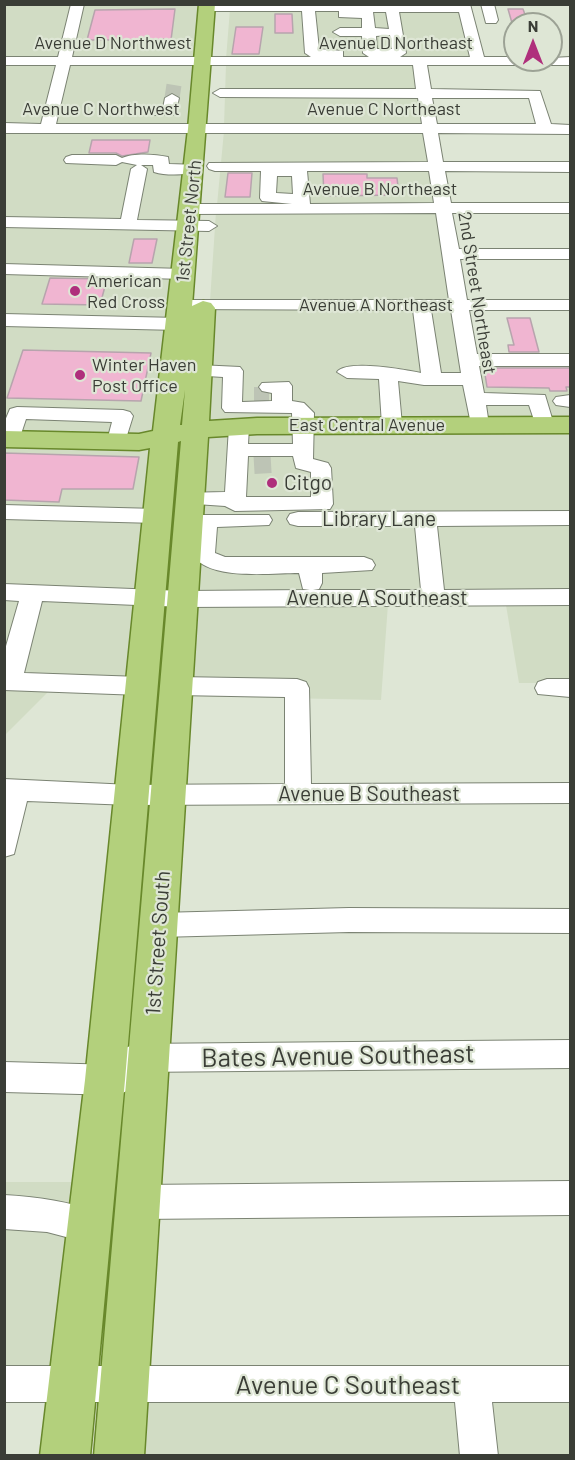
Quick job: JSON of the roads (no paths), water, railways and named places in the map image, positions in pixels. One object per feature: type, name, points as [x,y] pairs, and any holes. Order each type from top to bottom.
[{"type":"main road","name":"1st Street North","points":[[165,437],[188,311],[200,218],[208,129],[202,61],[207,6]]},
{"type":"main road","name":"1st Street North","points":[[208,129],[220,93],[225,6]]},
{"type":"main road","name":"1st Street North","points":[[195,430],[198,371],[184,274],[200,218]]},
{"type":"main road","name":"East Central Avenue","points":[[8,439],[139,442],[195,430],[248,453],[303,446],[392,425],[544,424],[568,409]]},
{"type":"main road","name":"1st Street South","points":[[167,598],[195,524],[195,430]]},
{"type":"main road","name":"1st Street South","points":[[65,1455],[105,1069],[150,795],[167,598],[157,516],[165,437]]},
{"type":"main road","name":"1st Street South","points":[[119,1455],[159,925],[150,795]]},
{"type":"street","points":[[47,128],[78,4]]},
{"type":"street","points":[[487,4],[491,20]]},
{"type":"street","points":[[207,6],[308,7],[368,14],[370,53],[399,53],[396,32],[384,6]]},
{"type":"street","points":[[339,10],[384,6],[463,6],[478,61]]},
{"type":"street","points":[[308,7],[312,53]]},
{"type":"street","points":[[339,10],[340,32],[350,94],[350,129]]},
{"type":"street","points":[[340,32],[396,32]]},
{"type":"street","points":[[311,36],[295,41],[295,51],[344,59]]},
{"type":"street","name":"Avenue D Northeast","points":[[221,62],[344,59],[503,61]]},
{"type":"street","name":"Avenue D Northwest","points":[[4,61],[221,62]]},
{"type":"street","points":[[148,61],[166,73]]},
{"type":"street","points":[[117,72],[166,73],[177,61]]},
{"type":"street","points":[[283,129],[293,61]]},
{"type":"street","points":[[380,61],[384,93]]},
{"type":"street","name":"2nd Street Northeast","points":[[419,61],[479,424]]},
{"type":"street","points":[[528,72],[544,129]]},
{"type":"street","points":[[220,93],[535,94]]},
{"type":"street","points":[[153,128],[150,112],[170,112],[172,98]]},
{"type":"street","name":"Avenue C Northwest","points":[[4,128],[208,129]]},
{"type":"street","name":"Avenue C Northeast","points":[[208,129],[570,129]]},
{"type":"street","points":[[72,160],[128,163],[162,160],[160,169],[570,167]]},
{"type":"street","points":[[128,163],[128,225]]},
{"type":"street","name":"Avenue B Northeast","points":[[4,222],[128,225],[301,204],[444,208],[570,208]]},
{"type":"street","points":[[451,254],[570,254]]},
{"type":"street","points":[[4,269],[184,274]]},
{"type":"street","points":[[421,305],[432,379]]},
{"type":"street","name":"Avenue A Northeast","points":[[8,320],[188,311],[421,305],[570,305]]},
{"type":"street","points":[[8,320],[4,338],[149,341]]},
{"type":"street","points":[[347,372],[387,373],[432,379],[470,370],[570,360]]},
{"type":"street","points":[[198,371],[233,371],[232,408],[268,395]]},
{"type":"street","points":[[387,373],[392,425]]},
{"type":"street","points":[[196,397],[232,392],[268,395],[297,407],[304,413],[303,446],[321,468],[322,504],[234,508],[248,453],[303,446]]},
{"type":"street","points":[[475,399],[538,399],[544,424]]},
{"type":"street","name":"Library Lane","points":[[195,524],[234,508],[424,519],[570,518]]},
{"type":"street","points":[[4,512],[157,516]]},
{"type":"street","points":[[424,519],[433,598]]},
{"type":"street","points":[[195,524],[204,555],[211,561],[224,565],[364,565]]},
{"type":"street","points":[[310,565],[311,598]]},
{"type":"street","name":"Avenue A Southeast","points":[[4,592],[167,598],[570,597]]},
{"type":"street","points":[[33,593],[15,622],[7,681],[297,688],[298,794]]},
{"type":"street","points":[[4,846],[10,790]]},
{"type":"street","name":"Avenue B Southeast","points":[[10,790],[150,795],[570,793]]},
{"type":"street","points":[[159,925],[349,920],[570,921]]},
{"type":"street","name":"Bates Avenue Southeast","points":[[4,1077],[105,1069],[570,1054]]},
{"type":"street","points":[[139,1202],[570,1198]]},
{"type":"street","points":[[4,1212],[47,1215],[89,1226]]},
{"type":"street","name":"Avenue C Southeast","points":[[4,1384],[570,1384]]},
{"type":"street","points":[[472,1385],[479,1455]]},
{"type":"tunnel","points":[[172,98],[174,85]]},
{"type":"tunnel","points":[[254,397],[269,397]]},
{"type":"tunnel","points":[[254,464],[271,463]]},
{"type":"place","name":"American Red Cross","points":[[75,291]]},
{"type":"place","name":"Winter Haven Post Office","points":[[80,375]]},
{"type":"place","name":"Citgo","points":[[272,483]]}]
